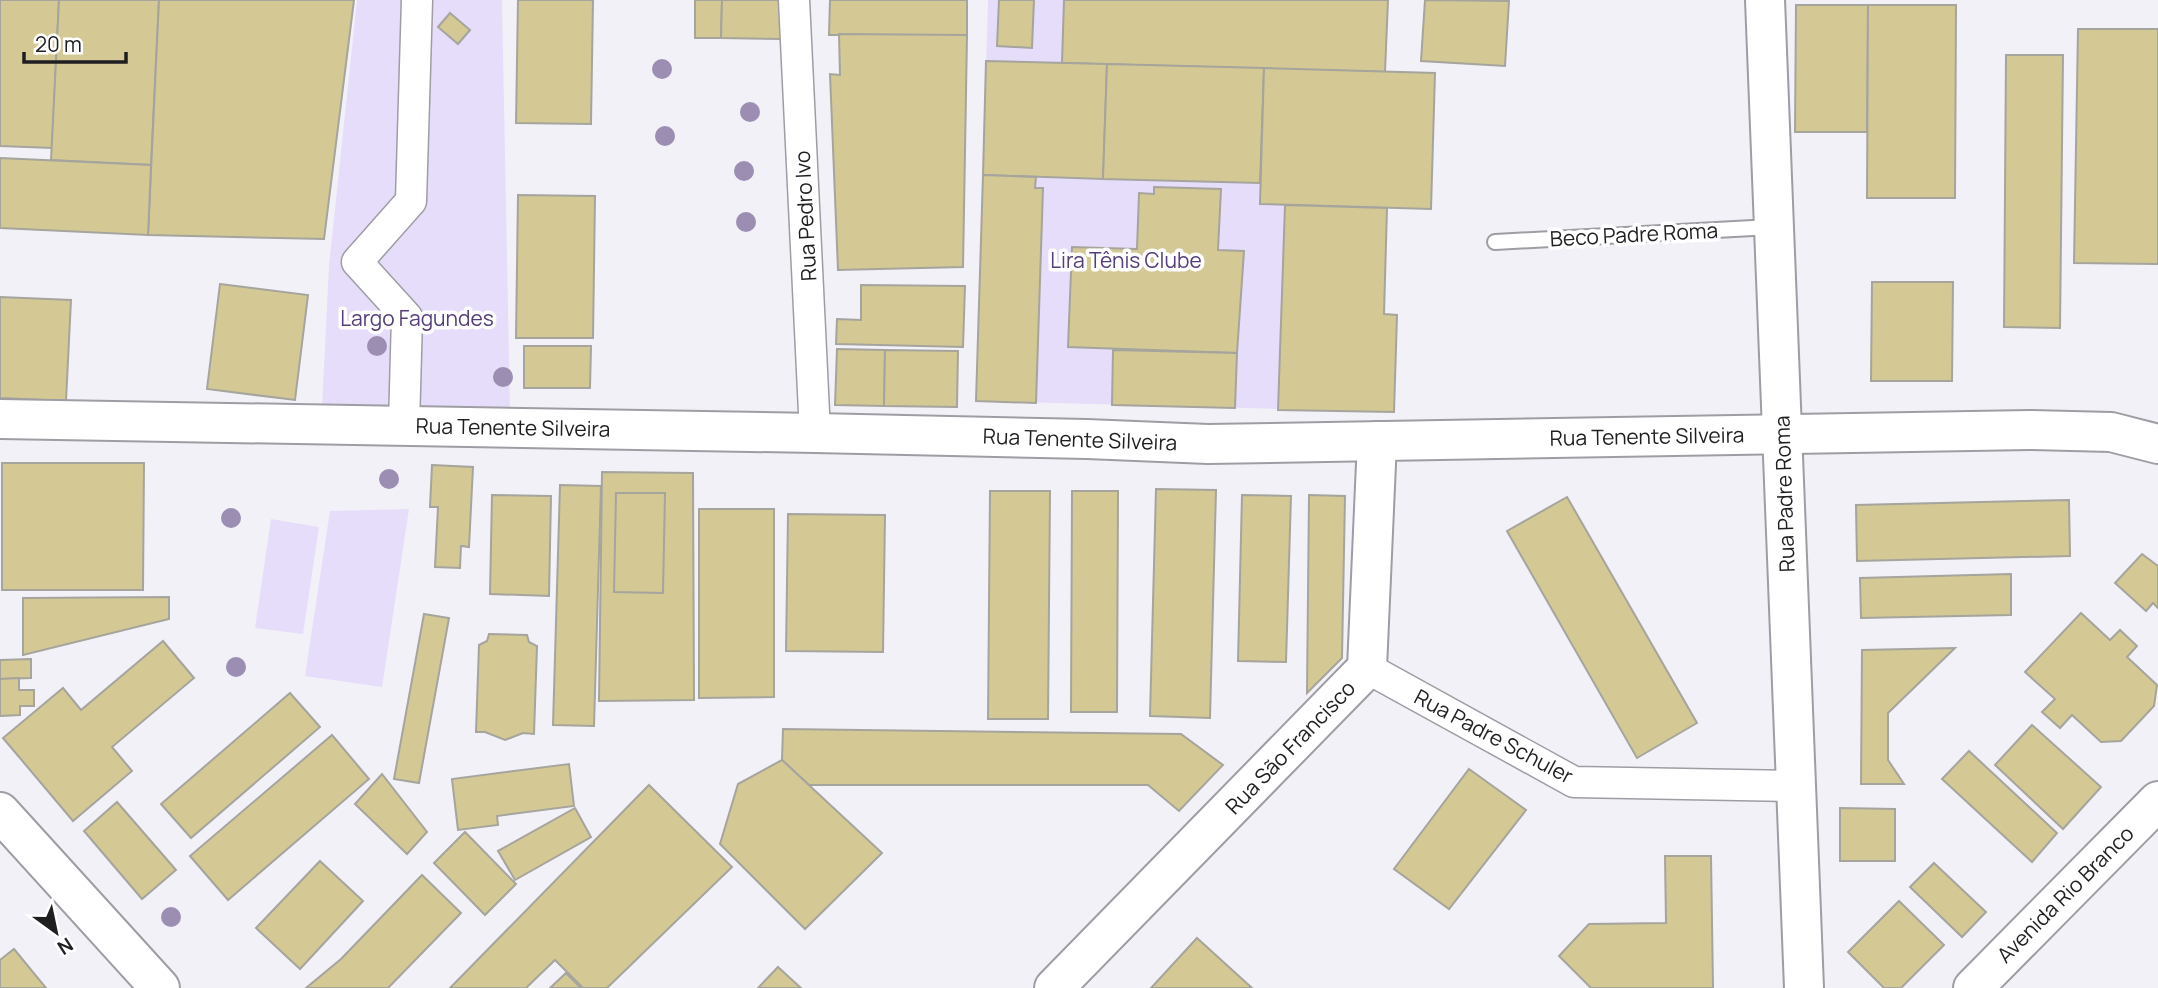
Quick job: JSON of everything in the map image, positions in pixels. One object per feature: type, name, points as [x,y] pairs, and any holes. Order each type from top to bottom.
[{"type":"street","points":[[404,425],[407,317],[357,262],[411,201],[417,0]]},
{"type":"street","name":"Rua Pedro Ivo","points":[[794,0],[815,433]]},
{"type":"street","name":"Rua Padre Roma","points":[[1766,0],[1804,988]]},
{"type":"street","name":"Rua Tenente Silveira","points":[[0,419],[815,433],[1208,444],[2030,430],[2111,432],[2158,444]]},
{"type":"street","name":"Rua São Francisco","points":[[1054,988],[1367,668],[1377,441]]},
{"type":"street","name":"Rua Padre Schuler","points":[[1367,668],[1574,782],[1795,786]]},
{"type":"street","name":"Avenida Rio Branco","points":[[1973,988],[2158,801]]},
{"type":"street","points":[[0,813],[159,988]]},
{"type":"lane","name":"Beco Padre Roma","points":[[1495,242],[1773,226]]},
{"type":"green space","name":"Largo Fagundes","points":[[357,0],[502,0],[510,412],[322,407],[329,266]]},
{"type":"green space","name":"Lira Tênis Clube","points":[[988,0],[1064,0],[1264,68],[1387,208],[1384,314],[1397,315],[1394,412],[976,401]]},
{"type":"green space","points":[[409,509],[382,687],[305,676],[330,511]]},
{"type":"green space","points":[[271,519],[319,527],[303,634],[255,628]]},
{"type":"building","points":[[0,0],[59,0],[52,148],[0,146]]},
{"type":"building","points":[[59,0],[159,0],[151,165],[51,160]]},
{"type":"building","points":[[159,0],[354,0],[324,239],[148,235]]},
{"type":"building","points":[[518,0],[593,0],[591,124],[516,123]]},
{"type":"building","points":[[695,0],[722,0],[721,38],[695,38]]},
{"type":"building","points":[[722,0],[781,0],[781,39],[721,38]]},
{"type":"building","points":[[830,0],[967,0],[967,35],[829,35]]},
{"type":"building","points":[[999,0],[1034,0],[1032,48],[997,46]]},
{"type":"building","points":[[1064,0],[1388,0],[1385,72],[1062,63]]},
{"type":"building","points":[[1425,0],[1509,1],[1505,66],[1421,61]]},
{"type":"building","points":[[1796,5],[1868,5],[1867,132],[1795,132]]},
{"type":"building","points":[[1868,5],[1956,5],[1955,198],[1867,198]]},
{"type":"building","points":[[450,13],[470,30],[458,44],[438,27]]},
{"type":"building","points":[[2078,29],[2158,29],[2158,264],[2074,263]]},
{"type":"building","points":[[839,34],[967,35],[963,267],[838,270],[830,74],[840,75]]},
{"type":"building","points":[[2006,55],[2063,55],[2060,328],[2004,327]]},
{"type":"building","points":[[986,61],[1107,64],[1103,179],[983,175]]},
{"type":"building","points":[[1107,64],[1264,68],[1260,183],[1103,179]]},
{"type":"building","points":[[1264,68],[1435,73],[1431,209],[1260,204]]},
{"type":"building","points":[[0,158],[151,165],[148,235],[0,228]]},
{"type":"building","points":[[983,175],[1036,177],[1035,188],[1043,188],[1036,403],[976,401]]},
{"type":"building","points":[[1154,187],[1221,189],[1218,250],[1244,251],[1237,353],[1068,347],[1072,247],[1137,249],[1139,193],[1154,194]]},
{"type":"building","points":[[518,195],[595,196],[593,338],[516,338]]},
{"type":"building","points":[[1285,205],[1387,208],[1384,314],[1397,315],[1394,412],[1278,410]]},
{"type":"building","points":[[1872,282],[1953,282],[1952,381],[1871,381]]},
{"type":"building","points":[[220,284],[308,295],[295,400],[207,389]]},
{"type":"building","points":[[861,285],[965,286],[963,347],[836,344],[837,319],[861,320]]},
{"type":"building","points":[[0,297],[71,300],[66,401],[0,398]]},
{"type":"building","points":[[524,346],[591,346],[590,388],[524,388]]},
{"type":"building","points":[[837,349],[885,350],[884,406],[835,405]]},
{"type":"building","points":[[885,350],[958,351],[957,407],[884,406]]},
{"type":"building","points":[[1113,350],[1237,353],[1235,408],[1112,405]]},
{"type":"building","points":[[2,463],[144,463],[143,590],[2,590]]},
{"type":"building","points":[[432,465],[473,467],[469,547],[461,546],[460,568],[435,567],[438,507],[430,507]]},
{"type":"building","points":[[602,472],[693,473],[694,700],[599,701]]},
{"type":"building","points":[[560,485],[601,486],[594,726],[553,725]]},
{"type":"building","points":[[1156,489],[1216,490],[1210,718],[1150,716]]},
{"type":"building","points":[[990,491],[1050,491],[1048,719],[988,719]]},
{"type":"building","points":[[1072,491],[1118,491],[1117,712],[1071,712]]},
{"type":"building","points":[[616,493],[665,493],[663,593],[614,592]]},
{"type":"building","points":[[492,495],[551,496],[549,596],[490,594]]},
{"type":"building","points":[[1242,495],[1291,496],[1286,662],[1238,661]]},
{"type":"building","points":[[1309,495],[1345,496],[1342,658],[1307,693]]},
{"type":"building","points":[[1567,497],[1697,723],[1637,758],[1507,531]]},
{"type":"building","points":[[2069,500],[2070,556],[1857,561],[1856,505]]},
{"type":"building","points":[[699,509],[774,509],[774,697],[699,698]]},
{"type":"building","points":[[788,514],[885,515],[883,652],[786,651]]},
{"type":"building","points":[[2142,554],[2158,566],[2158,608],[2153,603],[2146,611],[2115,583]]},
{"type":"building","points":[[2011,574],[2011,615],[1861,618],[1860,578]]},
{"type":"building","points":[[169,597],[169,619],[23,655],[23,598]]},
{"type":"building","points":[[2081,613],[2110,640],[2120,630],[2137,646],[2127,657],[2157,685],[2154,706],[2121,741],[2101,742],[2072,715],[2060,728],[2042,712],[2055,699],[2025,672]]},
{"type":"building","points":[[424,614],[449,618],[419,783],[394,779]]},
{"type":"building","points":[[489,634],[527,635],[529,642],[537,646],[534,734],[523,733],[505,740],[485,732],[476,732],[479,645],[487,641]]},
{"type":"building","points":[[163,641],[194,678],[112,747],[132,771],[73,821],[3,738],[63,688],[81,710]]},
{"type":"building","points":[[1955,648],[1888,713],[1888,760],[1904,784],[1861,784],[1862,650]]},
{"type":"building","points":[[31,659],[31,678],[0,679],[0,660]]},
{"type":"building","points":[[19,678],[19,690],[34,690],[34,706],[20,706],[20,715],[0,716],[0,679]]},
{"type":"building","points":[[290,693],[320,727],[191,838],[161,804]]},
{"type":"building","points":[[2032,725],[2101,787],[2063,829],[1995,765]]},
{"type":"building","points":[[783,729],[1181,734],[1223,765],[1179,811],[1148,785],[809,785],[782,760]]},
{"type":"building","points":[[332,735],[369,779],[228,900],[190,856]]},
{"type":"building","points":[[1969,751],[2057,833],[2032,862],[1942,779]]},
{"type":"building","points":[[782,760],[882,853],[805,929],[720,844],[738,784]]},
{"type":"building","points":[[569,764],[574,806],[497,816],[498,825],[458,830],[452,779]]},
{"type":"building","points":[[1469,769],[1526,810],[1449,909],[1394,869]]},
{"type":"building","points":[[382,774],[427,832],[407,854],[355,804]]},
{"type":"building","points":[[649,785],[732,867],[607,988],[583,988],[555,960],[526,988],[450,988]]},
{"type":"building","points":[[117,802],[176,870],[142,899],[84,831]]},
{"type":"building","points":[[575,808],[591,837],[515,880],[498,851]]},
{"type":"building","points":[[1840,808],[1895,809],[1895,861],[1840,861]]},
{"type":"building","points":[[465,832],[516,884],[485,915],[434,863]]},
{"type":"building","points":[[1665,856],[1711,856],[1713,988],[1591,988],[1559,956],[1589,924],[1666,923]]},
{"type":"building","points":[[320,861],[363,901],[300,969],[256,928]]},
{"type":"building","points":[[1934,863],[1986,912],[1962,937],[1910,887]]},
{"type":"building","points":[[422,875],[461,913],[388,988],[306,988],[341,959]]},
{"type":"building","points":[[1899,901],[1944,945],[1901,988],[1884,988],[1848,952]]},
{"type":"building","points":[[1197,938],[1252,988],[1151,988]]},
{"type":"building","points":[[14,949],[46,988],[0,988],[0,960]]},
{"type":"building","points":[[778,967],[801,988],[758,988]]},
{"type":"building","points":[[566,973],[581,988],[550,988]]}]
